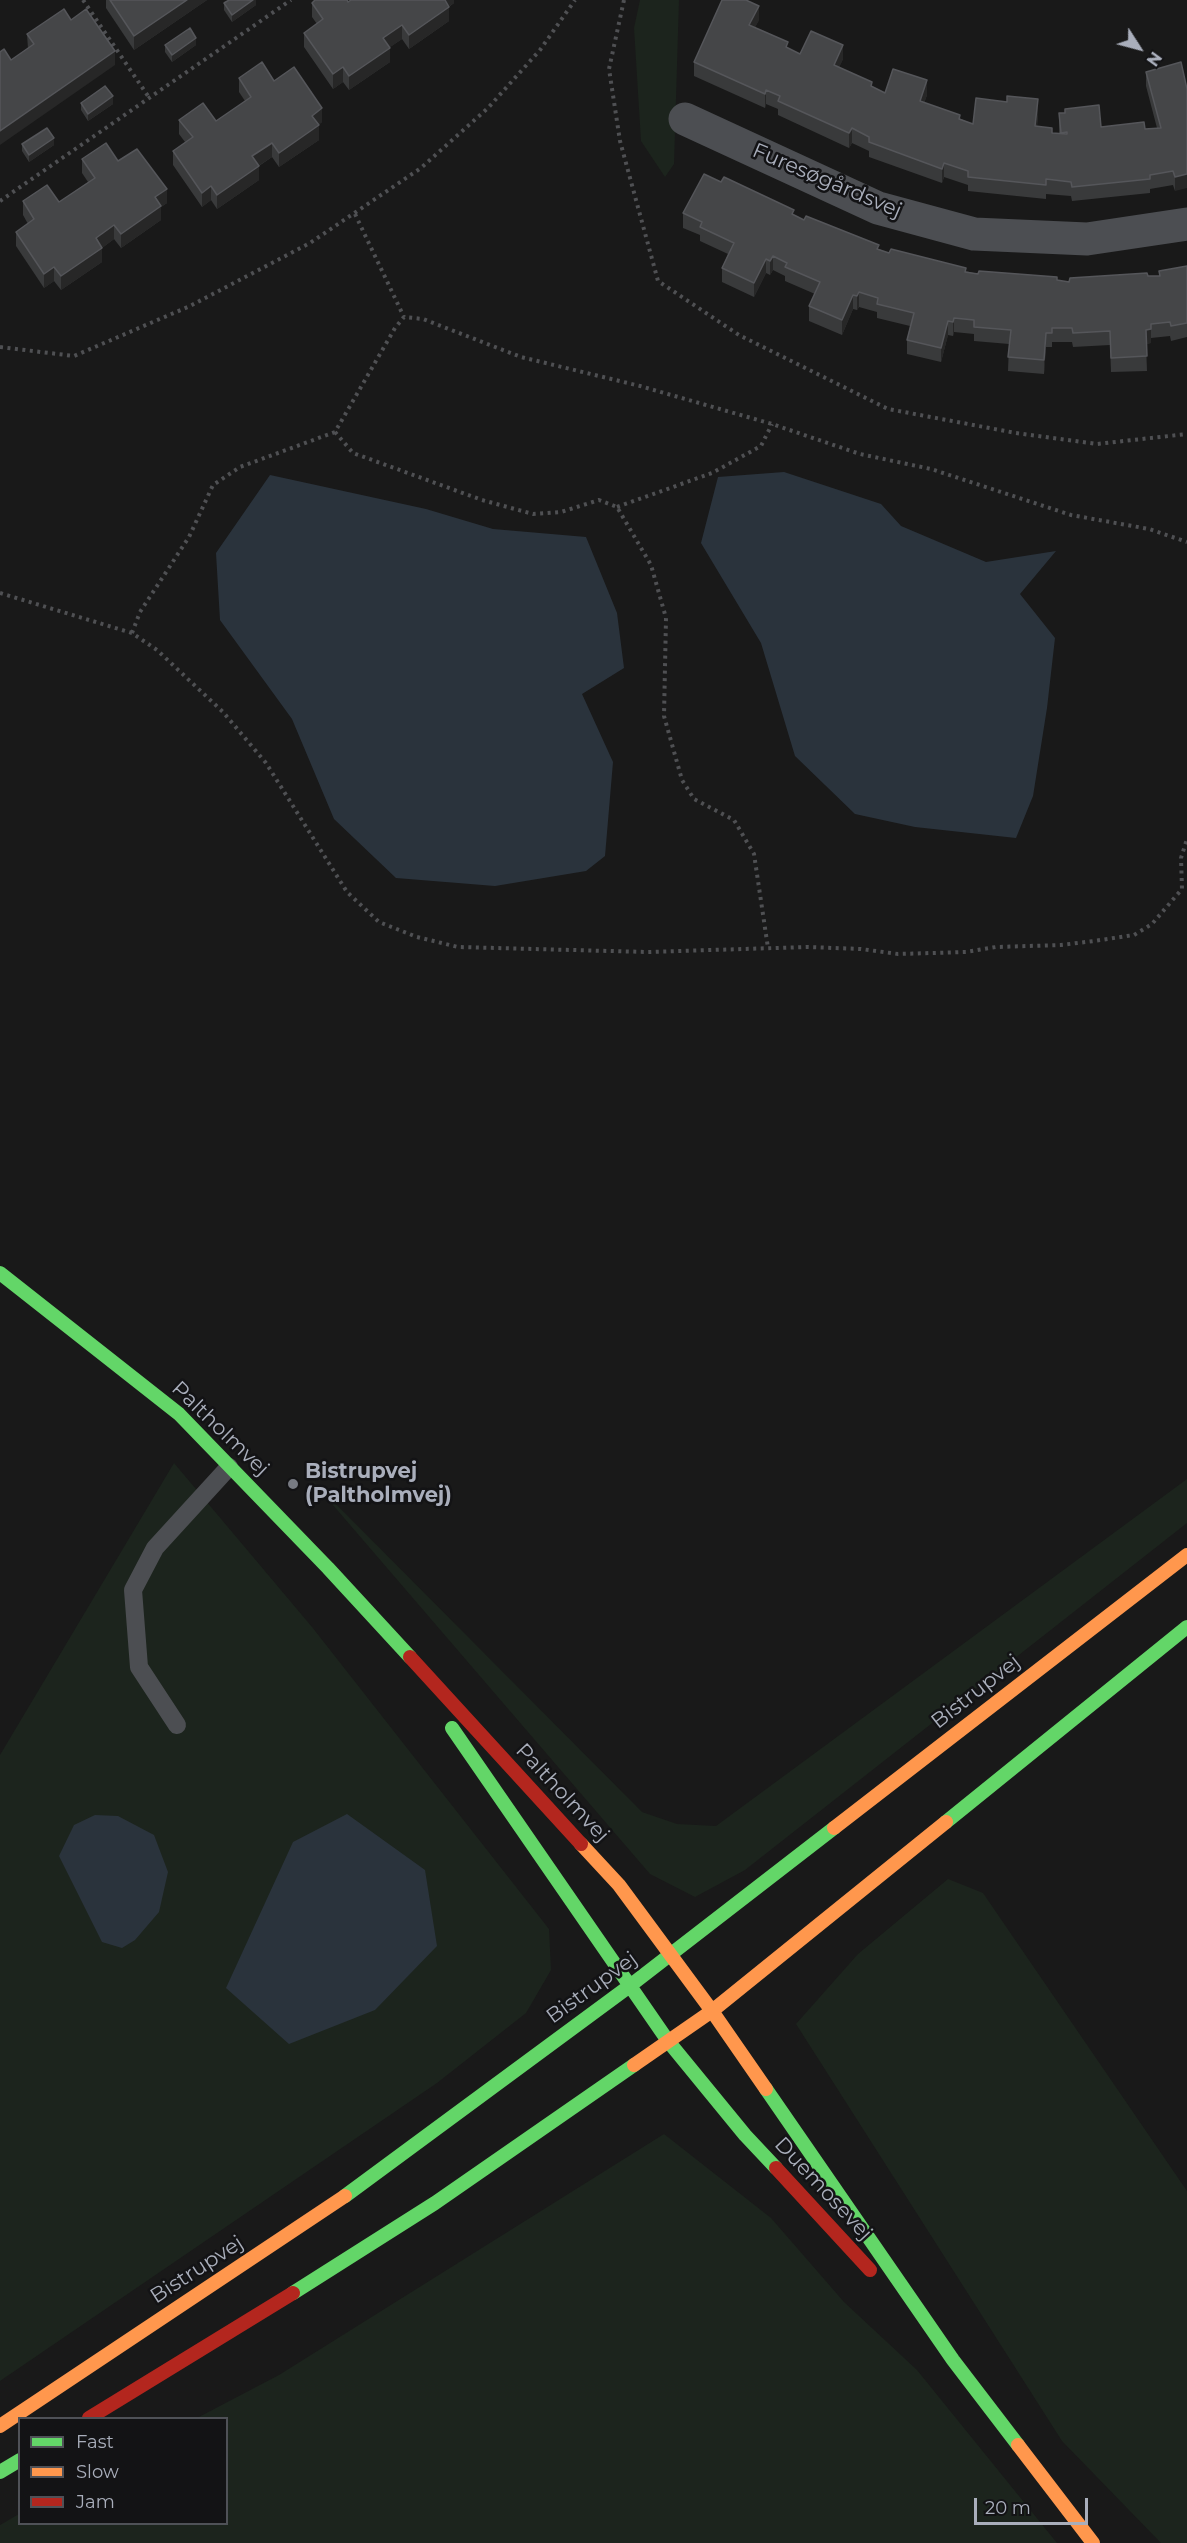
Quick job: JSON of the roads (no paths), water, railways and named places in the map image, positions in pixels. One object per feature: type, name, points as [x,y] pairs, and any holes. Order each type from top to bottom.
[{"type":"main road","name":"Paltholmvej","points":[[0,1273],[179,1414],[328,1568],[619,1885],[712,2011]]},
{"type":"main road","name":"Bistrupvej","points":[[0,2426],[314,2218],[672,1955],[1187,1555]]},
{"type":"main road","points":[[91,2417],[213,2343],[435,2202],[712,2011],[1187,1627]]},
{"type":"main road","name":"Paltholmvej","points":[[414,1664],[462,1745],[631,1985]]},
{"type":"main road","name":"Duemosevej","points":[[631,1985],[668,2041],[745,2135],[952,2360]]},
{"type":"main road","name":"Duemosevej","points":[[712,2011],[952,2360],[1093,2543]]},
{"type":"main road","points":[[0,2472],[18,2461]]},
{"type":"street","name":"Furesøgårdsvej","points":[[685,119],[878,208],[974,234],[1087,239],[1187,224]]},
{"type":"lane","points":[[177,1725],[139,1667],[133,1590],[155,1548],[229,1467]]},
{"type":"place","name":"Bistrupvej (Paltholmvej)","points":[[293,1484]]}]
